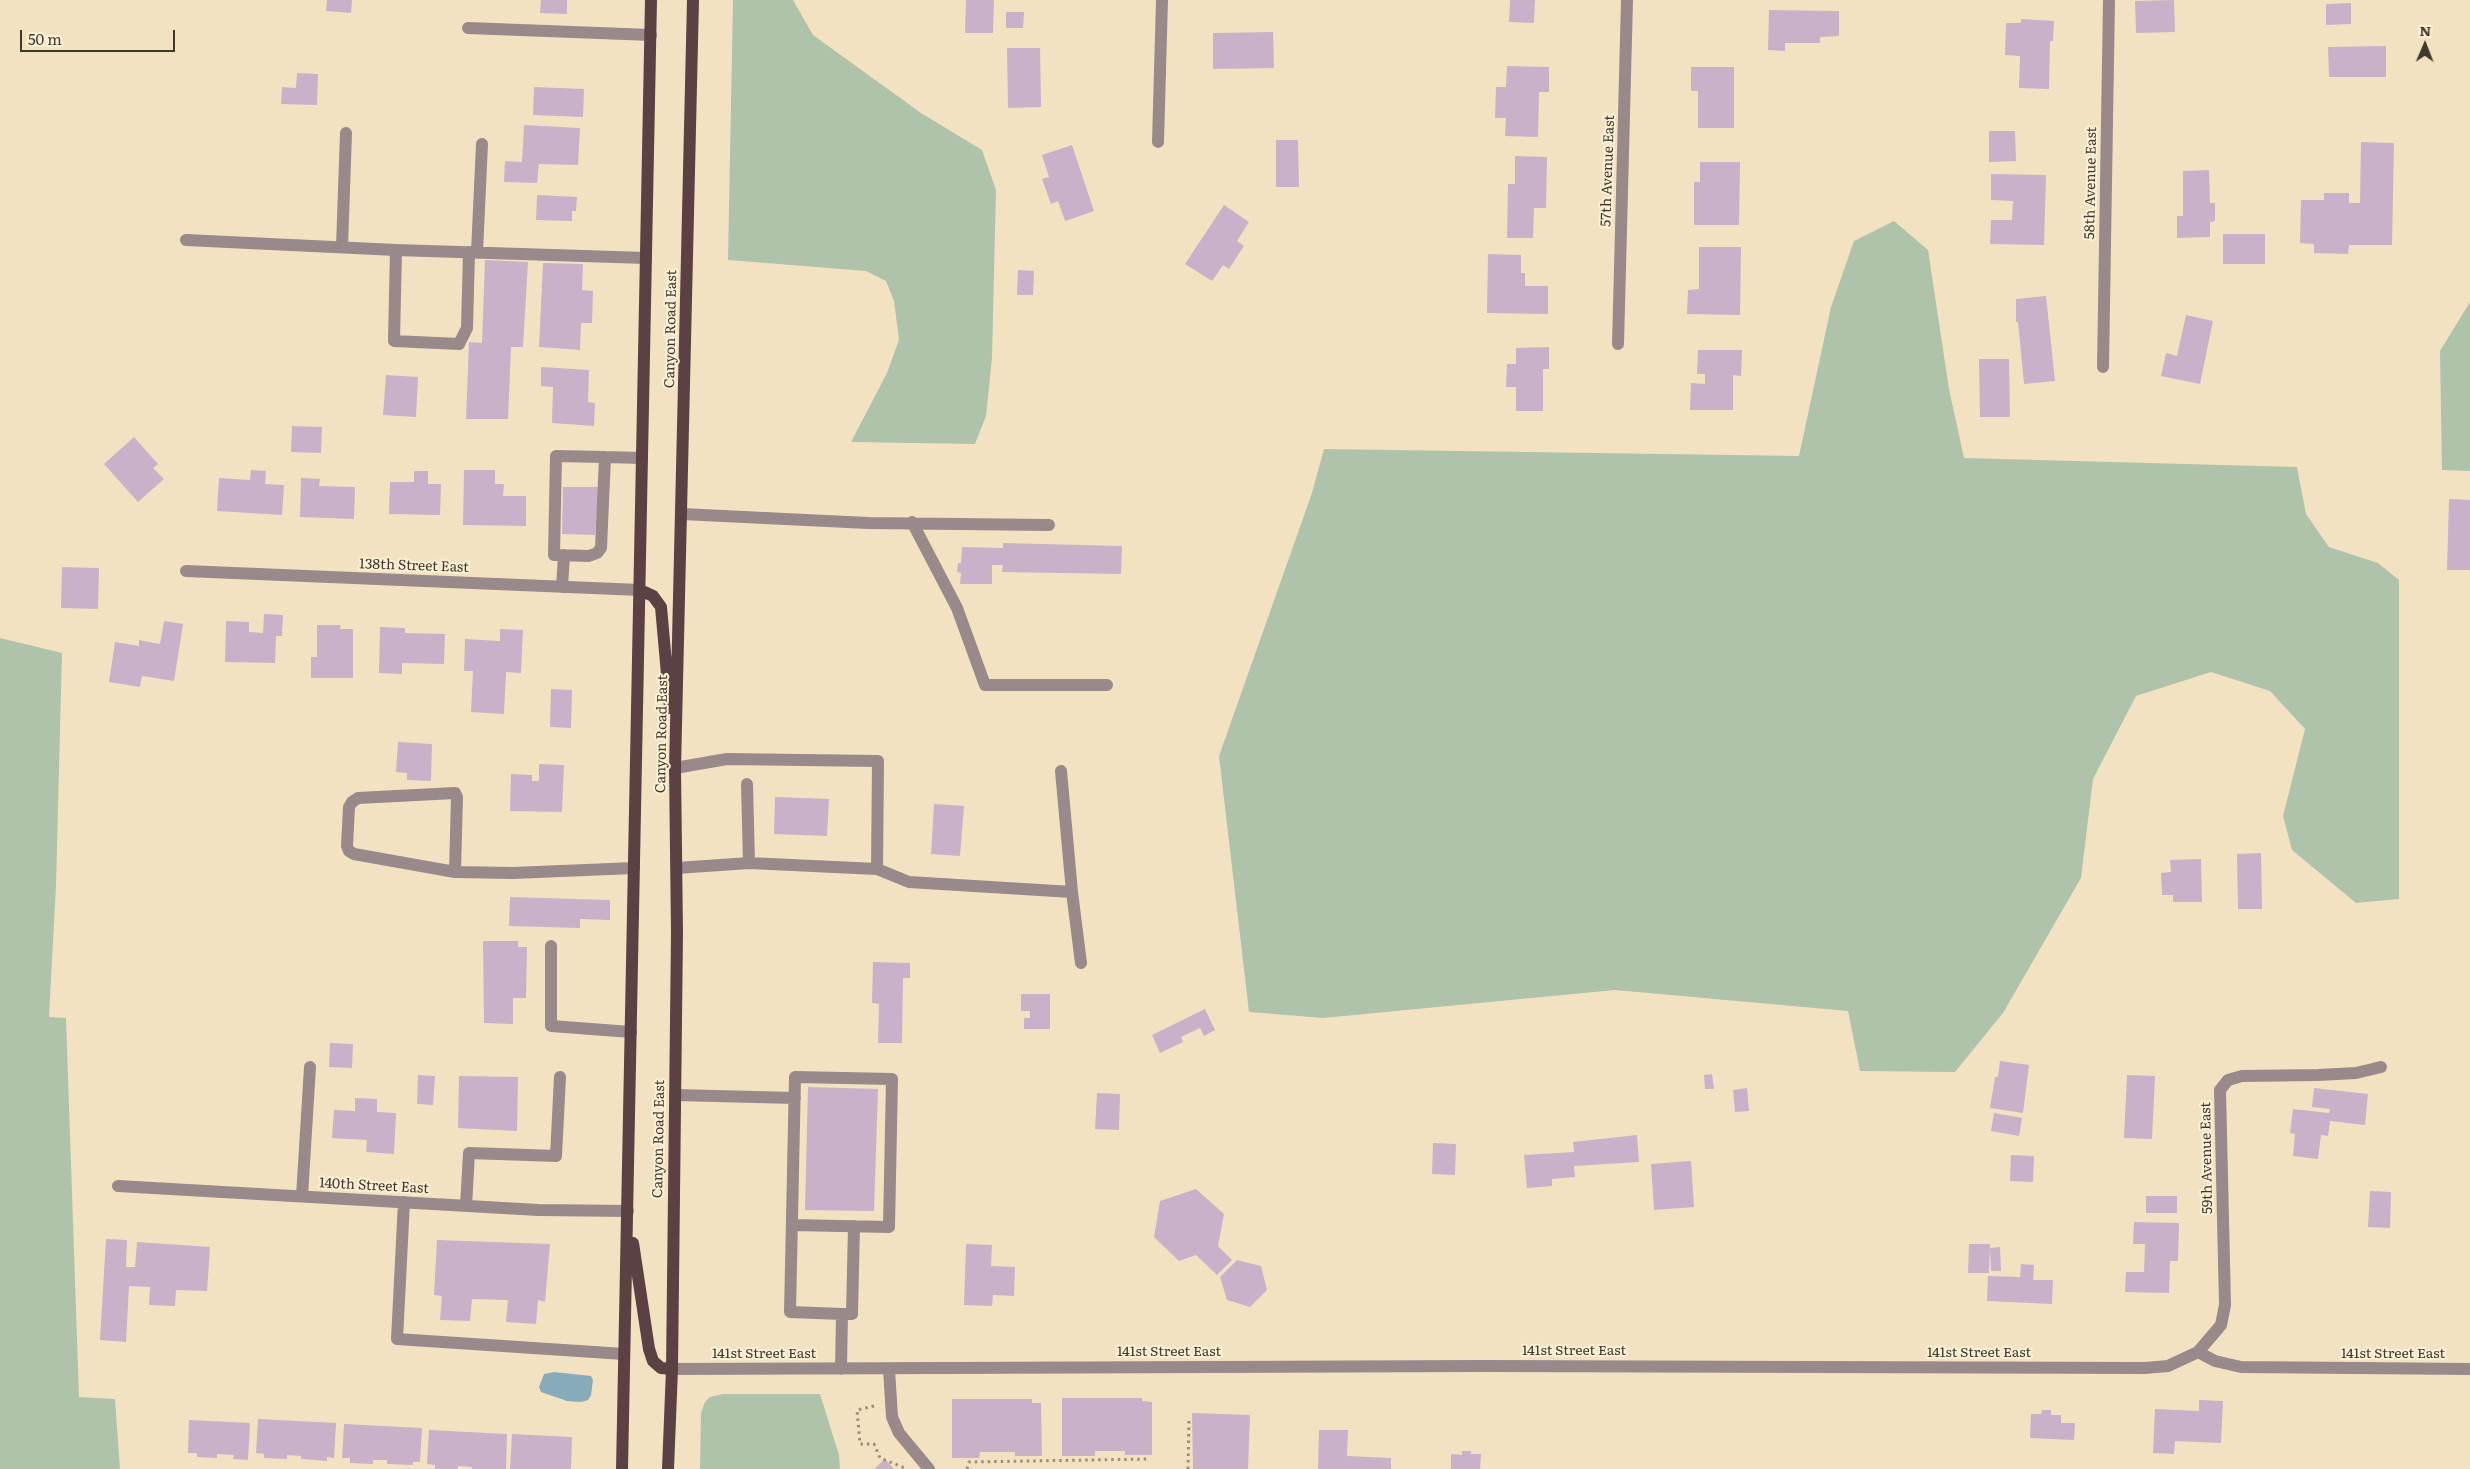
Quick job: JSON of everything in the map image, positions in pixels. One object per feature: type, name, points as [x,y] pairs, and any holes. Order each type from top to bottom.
[{"type":"main road","name":"Canyon Road East","points":[[622,1469],[651,0]]},
{"type":"main road","name":"Canyon Road East","points":[[668,1469],[672,1369],[675,1095],[677,868],[675,768],[693,0]]},
{"type":"main road","points":[[640,590],[653,596],[661,607],[675,768]]},
{"type":"main road","points":[[628,1211],[648,1349],[653,1361],[661,1368],[672,1369]]},
{"type":"street","points":[[1158,142],[1162,0]]},
{"type":"street","name":"57th Avenue East","points":[[1618,344],[1627,0]]},
{"type":"street","name":"58th Avenue East","points":[[2104,367],[2109,0]]},
{"type":"street","points":[[468,28],[650,35]]},
{"type":"street","points":[[342,247],[346,133]]},
{"type":"street","points":[[396,250],[394,341],[459,344],[467,328],[482,144]]},
{"type":"street","points":[[186,240],[396,250],[646,258]]},
{"type":"street","points":[[605,457],[601,548],[597,553],[589,556],[554,555],[556,456],[605,457],[642,458]]},
{"type":"street","points":[[682,514],[868,523],[1049,524]]},
{"type":"street","points":[[912,522],[957,608],[985,685],[1107,684]]},
{"type":"street","points":[[562,587],[564,555]]},
{"type":"street","name":"138th Street East","points":[[186,571],[640,590]]},
{"type":"street","points":[[675,768],[727,759],[878,762],[877,870]]},
{"type":"street","points":[[1061,771],[1072,892],[1081,963]]},
{"type":"street","points":[[747,784],[749,864]]},
{"type":"street","points":[[455,872],[457,797],[455,793],[358,798],[352,802],[349,807],[349,851],[354,854],[455,872],[513,873],[634,868]]},
{"type":"street","points":[[677,868],[749,864],[877,870],[909,882],[1072,892]]},
{"type":"street","points":[[551,946],[551,1026],[631,1032]]},
{"type":"street","points":[[302,1196],[310,1067]]},
{"type":"street","name":"59th Avenue East","points":[[2198,1352],[2221,1325],[2225,1305],[2220,1090],[2228,1080],[2242,1076],[2318,1075],[2356,1072],[2381,1067]]},
{"type":"street","points":[[466,1206],[469,1153],[556,1156],[560,1077]]},
{"type":"street","points":[[793,1225],[854,1226],[889,1227],[892,1079],[795,1077],[790,1312],[852,1314],[854,1226]]},
{"type":"street","points":[[675,1095],[795,1098]]},
{"type":"street","name":"140th Street East","points":[[118,1186],[538,1210],[628,1211]]},
{"type":"street","points":[[404,1202],[397,1339],[624,1354]]},
{"type":"street","points":[[841,1369],[842,1314]]},
{"type":"street","name":"141st Street East","points":[[672,1369],[1462,1366],[2145,1368],[2168,1366],[2198,1352],[2215,1361],[2241,1367],[2470,1369]]},
{"type":"street","points":[[889,1369],[892,1417],[899,1433],[929,1469]]},
{"type":"path","points":[[874,1401],[874,1408],[858,1410],[860,1444],[874,1444],[880,1458],[904,1466],[905,1469]]},
{"type":"path","points":[[1188,1469],[1189,1417]]},
{"type":"path","points":[[967,1469],[969,1462],[1150,1459]]},
{"type":"green space","points":[[733,0],[793,0],[813,35],[921,113],[982,150],[996,190],[992,358],[986,416],[975,444],[851,442],[887,373],[899,340],[894,301],[886,281],[866,271],[728,260]]},
{"type":"green space","points":[[1894,221],[1928,250],[1949,389],[1964,458],[2297,467],[2306,514],[2329,547],[2378,563],[2399,580],[2399,899],[2356,903],[2292,850],[2283,816],[2305,729],[2270,691],[2211,672],[2136,696],[2093,779],[2081,878],[2003,1013],[1955,1072],[1860,1071],[1848,1011],[1615,990],[1323,1018],[1249,1012],[1219,756],[1312,493],[1324,449],[1799,456],[1831,307],[1854,241]]},
{"type":"green space","points":[[2470,302],[2470,471],[2442,470],[2440,351]]},
{"type":"green space","points":[[0,638],[62,653],[56,885],[49,1017],[66,1018],[79,1397],[115,1399],[120,1469],[0,1469]]},
{"type":"green space","points":[[723,1394],[820,1394],[839,1455],[840,1469],[700,1469],[701,1413],[705,1402],[710,1397]]},
{"type":"water","points":[[554,1372],[591,1376],[593,1380],[591,1395],[588,1400],[581,1402],[567,1401],[541,1392],[539,1387],[544,1374]]},
{"type":"building","points":[[327,0],[352,0],[351,13],[326,11]]},
{"type":"building","points":[[541,0],[567,0],[567,14],[540,13]]},
{"type":"building","points":[[966,0],[994,0],[993,33],[965,33]]},
{"type":"building","points":[[1510,0],[1535,0],[1534,23],[1509,22]]},
{"type":"building","points":[[2174,0],[2175,32],[2136,33],[2135,1]]},
{"type":"building","points":[[2351,3],[2351,24],[2326,25],[2326,4]]},
{"type":"building","points":[[1769,10],[1839,11],[1839,36],[1820,37],[1820,43],[1785,43],[1785,51],[1768,50]]},
{"type":"building","points":[[1006,12],[1024,12],[1023,28],[1006,28]]},
{"type":"building","points":[[2021,19],[2054,21],[2053,41],[2050,41],[2049,89],[2019,88],[2020,56],[2005,55],[2006,23],[2021,23]]},
{"type":"building","points":[[1273,32],[1274,68],[1213,69],[1213,33]]},
{"type":"building","points":[[2386,46],[2386,77],[2329,77],[2328,47]]},
{"type":"building","points":[[1007,48],[1040,48],[1041,107],[1008,108]]},
{"type":"building","points":[[1507,66],[1549,67],[1549,92],[1539,92],[1538,137],[1505,136],[1506,118],[1495,118],[1496,87],[1506,87]]},
{"type":"building","points":[[1691,67],[1734,67],[1734,128],[1698,128],[1698,91],[1691,91]]},
{"type":"building","points":[[297,73],[318,74],[317,105],[281,104],[282,87],[296,88]]},
{"type":"building","points":[[534,87],[584,89],[583,117],[533,115]]},
{"type":"building","points":[[524,125],[580,128],[578,165],[539,164],[537,183],[504,182],[505,161],[522,162]]},
{"type":"building","points":[[1989,131],[2015,131],[2016,161],[1989,162]]},
{"type":"building","points":[[1276,140],[1298,140],[1299,187],[1276,187]]},
{"type":"building","points":[[2361,142],[2394,143],[2392,245],[2349,245],[2348,254],[2314,253],[2314,244],[2300,243],[2301,200],[2324,200],[2324,193],[2349,193],[2349,203],[2360,203]]},
{"type":"building","points":[[1072,145],[1094,211],[1065,221],[1058,201],[1051,204],[1042,179],[1049,177],[1042,155]]},
{"type":"building","points":[[1515,156],[1547,157],[1546,208],[1534,208],[1533,238],[1507,238],[1508,184],[1515,184]]},
{"type":"building","points":[[1700,162],[1740,162],[1739,225],[1694,225],[1694,182],[1700,182]]},
{"type":"building","points":[[2209,170],[2210,203],[2215,203],[2215,221],[2210,222],[2210,237],[2177,238],[2177,216],[2183,216],[2183,171]]},
{"type":"building","points":[[1991,174],[2046,175],[2044,245],[1990,244],[1991,220],[2012,220],[2013,201],[1991,200]]},
{"type":"building","points":[[537,195],[577,197],[576,211],[572,211],[572,221],[536,220]]},
{"type":"building","points":[[1224,205],[1249,222],[1237,241],[1244,246],[1229,269],[1223,265],[1212,281],[1185,264]]},
{"type":"building","points":[[2223,234],[2265,234],[2265,264],[2223,264]]},
{"type":"building","points":[[1699,247],[1741,247],[1740,315],[1687,314],[1688,290],[1699,289]]},
{"type":"building","points":[[1488,254],[1521,255],[1521,273],[1525,273],[1525,286],[1548,286],[1548,314],[1487,313]]},
{"type":"building","points":[[485,260],[528,262],[523,347],[511,347],[508,419],[466,419],[469,342],[482,343]]},
{"type":"building","points":[[543,263],[583,264],[582,290],[593,291],[592,323],[581,323],[580,350],[539,347]]},
{"type":"building","points":[[1018,270],[1034,271],[1033,295],[1017,295]]},
{"type":"building","points":[[2046,296],[2055,381],[2024,384],[2018,322],[2016,322],[2016,299]]},
{"type":"building","points":[[2186,315],[2213,321],[2200,384],[2161,376],[2166,353],[2177,356]]},
{"type":"building","points":[[1549,347],[1549,369],[1543,369],[1543,411],[1516,411],[1516,387],[1506,387],[1507,364],[1516,364],[1516,348]]},
{"type":"building","points":[[1698,350],[1742,350],[1741,376],[1733,375],[1733,410],[1690,410],[1691,383],[1705,384],[1705,374],[1697,374]]},
{"type":"building","points":[[1979,359],[2009,359],[2010,417],[1980,417]]},
{"type":"building","points":[[541,367],[589,370],[588,402],[595,403],[594,426],[552,423],[553,387],[541,386]]},
{"type":"building","points":[[386,375],[418,377],[416,417],[383,415]]},
{"type":"building","points":[[292,426],[322,427],[321,453],[291,452]]},
{"type":"building","points":[[134,437],[158,464],[153,468],[164,479],[138,502],[104,464]]},
{"type":"building","points":[[251,470],[266,471],[265,484],[284,485],[282,515],[217,511],[219,478],[250,480]]},
{"type":"building","points":[[464,470],[495,470],[495,484],[504,484],[503,496],[526,496],[526,526],[463,525]]},
{"type":"building","points":[[414,471],[428,471],[428,484],[441,484],[440,515],[389,514],[390,482],[414,482]]},
{"type":"building","points":[[301,478],[320,479],[319,486],[355,487],[354,519],[300,517]]},
{"type":"building","points":[[563,487],[599,487],[595,535],[562,534]]},
{"type":"building","points":[[2449,499],[2470,500],[2470,570],[2447,570]]},
{"type":"building","points":[[1003,543],[1122,546],[1121,574],[1002,572],[1003,565],[992,565],[992,584],[960,584],[961,573],[957,572],[958,563],[961,563],[962,547],[1003,548]]},
{"type":"building","points":[[62,567],[99,568],[98,609],[61,608]]},
{"type":"building","points":[[264,614],[283,615],[282,636],[276,636],[275,663],[225,662],[226,621],[249,622],[249,632],[263,633]]},
{"type":"building","points":[[164,621],[183,624],[174,681],[142,676],[140,687],[109,682],[115,642],[139,646],[139,640],[160,644]]},
{"type":"building","points":[[317,625],[341,625],[340,629],[353,629],[353,678],[311,678],[311,657],[317,657]]},
{"type":"building","points":[[380,627],[405,628],[405,633],[445,634],[444,664],[402,663],[402,674],[379,673]]},
{"type":"building","points":[[500,629],[523,630],[521,673],[506,672],[504,714],[471,712],[473,671],[464,671],[465,639],[500,641]]},
{"type":"building","points":[[551,689],[572,690],[571,728],[550,727]]},
{"type":"building","points":[[398,742],[432,744],[431,781],[407,780],[407,773],[396,772]]},
{"type":"building","points":[[539,764],[564,765],[562,812],[510,811],[511,774],[532,775],[532,781],[539,781]]},
{"type":"building","points":[[775,797],[829,799],[827,836],[774,834]]},
{"type":"building","points":[[934,804],[964,806],[960,856],[931,854]]},
{"type":"building","points":[[2261,853],[2262,909],[2238,909],[2237,854]]},
{"type":"building","points":[[2201,859],[2202,902],[2173,902],[2173,895],[2162,895],[2161,873],[2171,872],[2170,860]]},
{"type":"building","points":[[510,897],[610,900],[610,920],[580,919],[580,928],[509,926]]},
{"type":"building","points":[[483,941],[518,941],[518,947],[527,947],[526,998],[513,998],[513,1024],[484,1023]]},
{"type":"building","points":[[873,962],[910,963],[910,978],[903,978],[902,1043],[878,1043],[879,1004],[872,1003]]},
{"type":"building","points":[[1021,994],[1050,994],[1050,1029],[1024,1029],[1024,1018],[1030,1018],[1030,1011],[1021,1011]]},
{"type":"building","points":[[1205,1009],[1215,1030],[1204,1036],[1200,1028],[1181,1037],[1183,1042],[1160,1053],[1152,1035]]},
{"type":"building","points":[[330,1043],[353,1044],[352,1068],[329,1067]]},
{"type":"building","points":[[2000,1061],[2029,1065],[2023,1113],[1990,1108],[1995,1077],[1998,1077]]},
{"type":"building","points":[[1712,1074],[1714,1089],[1705,1089],[1704,1075]]},
{"type":"building","points":[[418,1075],[435,1076],[433,1105],[417,1104]]},
{"type":"building","points":[[2127,1075],[2155,1076],[2152,1139],[2124,1138]]},
{"type":"building","points":[[459,1076],[518,1077],[517,1131],[458,1128]]},
{"type":"building","points":[[808,1087],[878,1089],[874,1211],[805,1210]]},
{"type":"building","points":[[1747,1088],[1749,1111],[1735,1112],[1733,1090]]},
{"type":"building","points":[[2314,1088],[2368,1094],[2365,1125],[2330,1121],[2328,1136],[2321,1135],[2318,1159],[2293,1156],[2295,1134],[2290,1133],[2293,1109],[2329,1113],[2330,1109],[2312,1107]]},
{"type":"building","points":[[1097,1093],[1120,1094],[1119,1130],[1095,1129]]},
{"type":"building","points":[[355,1098],[377,1099],[377,1112],[396,1113],[394,1154],[366,1152],[367,1140],[332,1138],[334,1110],[355,1111]]},
{"type":"building","points":[[1994,1113],[2022,1118],[2019,1136],[1991,1131]]},
{"type":"building","points":[[1637,1135],[1639,1162],[1574,1166],[1575,1177],[1552,1179],[1552,1186],[1527,1188],[1524,1155],[1574,1152],[1573,1142]]},
{"type":"building","points":[[1433,1143],[1456,1144],[1455,1175],[1432,1174]]},
{"type":"building","points":[[2011,1155],[2034,1156],[2033,1182],[2010,1181]]},
{"type":"building","points":[[1691,1161],[1694,1207],[1654,1210],[1651,1164]]},
{"type":"building","points":[[1196,1189],[1224,1214],[1218,1246],[1232,1260],[1217,1275],[1196,1255],[1179,1261],[1154,1237],[1160,1201]]},
{"type":"building","points":[[2370,1191],[2391,1192],[2390,1228],[2368,1227]]},
{"type":"building","points":[[2146,1196],[2177,1196],[2177,1213],[2146,1213]]},
{"type":"building","points":[[2134,1222],[2179,1223],[2178,1261],[2170,1261],[2169,1293],[2125,1292],[2126,1272],[2144,1272],[2145,1244],[2133,1244]]},
{"type":"building","points":[[106,1239],[127,1240],[126,1267],[135,1267],[137,1242],[210,1247],[207,1291],[176,1290],[175,1306],[149,1305],[150,1287],[129,1286],[126,1342],[100,1340]]},
{"type":"building","points":[[437,1240],[550,1244],[545,1302],[538,1300],[536,1324],[506,1322],[508,1300],[472,1299],[470,1321],[440,1320],[442,1296],[434,1295]]},
{"type":"building","points":[[966,1244],[992,1245],[991,1266],[1015,1267],[1014,1296],[993,1295],[992,1306],[964,1305]]},
{"type":"building","points":[[1969,1244],[1990,1244],[1989,1273],[1968,1273]]},
{"type":"building","points":[[2000,1247],[2001,1271],[1991,1271],[1990,1248]]},
{"type":"building","points":[[1237,1260],[1261,1266],[1267,1290],[1250,1307],[1227,1300],[1220,1277]]},
{"type":"building","points":[[2021,1264],[2034,1265],[2033,1280],[2053,1280],[2052,1304],[1987,1301],[1988,1276],[2020,1277]]},
{"type":"building","points":[[1062,1398],[1142,1398],[1142,1401],[1152,1402],[1152,1455],[1125,1455],[1125,1451],[1095,1451],[1095,1456],[1062,1456]]},
{"type":"building","points":[[952,1399],[1032,1399],[1032,1403],[1041,1403],[1042,1456],[1015,1456],[1015,1452],[980,1452],[979,1458],[952,1458]]},
{"type":"building","points":[[2199,1400],[2223,1401],[2221,1443],[2175,1441],[2174,1454],[2153,1453],[2155,1409],[2199,1411]]},
{"type":"building","points":[[2042,1410],[2051,1410],[2051,1415],[2061,1415],[2061,1423],[2075,1423],[2074,1440],[2030,1438],[2031,1414],[2041,1414]]},
{"type":"building","points":[[1192,1413],[1250,1415],[1248,1469],[1193,1469]]},
{"type":"building","points":[[258,1419],[336,1423],[334,1458],[327,1457],[327,1461],[301,1459],[301,1456],[287,1455],[287,1459],[264,1458],[264,1454],[256,1453]]},
{"type":"building","points":[[189,1420],[250,1423],[248,1460],[233,1459],[234,1455],[217,1454],[217,1458],[197,1457],[197,1453],[188,1453]]},
{"type":"building","points":[[344,1424],[422,1428],[420,1462],[413,1462],[413,1465],[387,1464],[387,1460],[373,1460],[373,1464],[350,1463],[350,1458],[342,1458]]},
{"type":"building","points":[[429,1430],[507,1434],[506,1469],[472,1469],[472,1467],[458,1466],[458,1469],[435,1469],[435,1465],[427,1464]]},
{"type":"building","points":[[1319,1430],[1348,1430],[1347,1456],[1391,1458],[1391,1469],[1318,1469]]},
{"type":"building","points":[[512,1434],[572,1437],[571,1469],[510,1469]]},
{"type":"building","points":[[1462,1451],[1471,1451],[1471,1454],[1481,1454],[1480,1469],[1451,1469],[1451,1454],[1462,1455]]},
{"type":"building","points":[[885,1459],[894,1469],[874,1469]]}]
